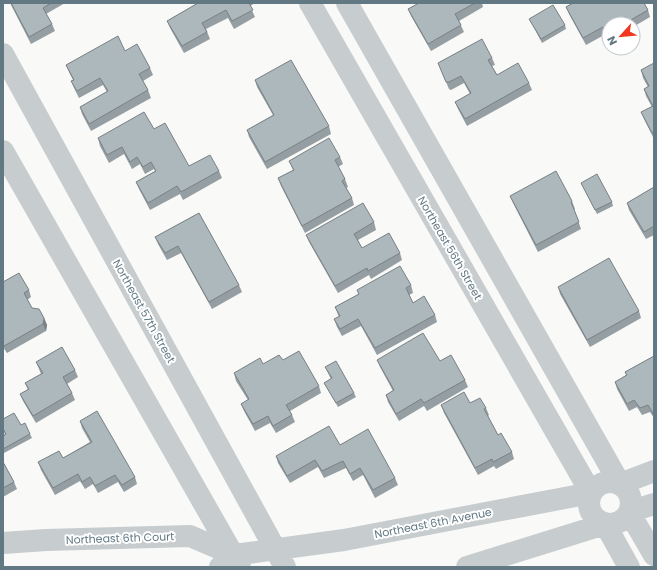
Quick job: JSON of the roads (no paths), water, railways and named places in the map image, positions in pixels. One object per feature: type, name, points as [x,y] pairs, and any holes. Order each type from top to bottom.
[{"type":"street","name":"Northeast 56th Street","points":[[310,3],[591,492]]},
{"type":"street","points":[[347,3],[620,484],[625,488],[631,499],[629,512],[626,517],[616,524],[604,524],[467,567]]},
{"type":"street","name":"Northeast 57th Street","points":[[3,54],[280,559]]},
{"type":"street","points":[[3,151],[231,563],[280,559]]},
{"type":"street","points":[[629,567],[604,524],[599,522],[590,512],[589,499],[591,492],[595,487],[607,482],[620,484],[654,471]]},
{"type":"street","name":"Northeast 6th Avenue","points":[[280,559],[344,540],[591,492]]},
{"type":"street","points":[[629,512],[654,504]]},
{"type":"street","points":[[629,512],[654,555]]},
{"type":"street","name":"Northeast 6th Court","points":[[3,543],[46,540],[190,536],[231,563]]}]
